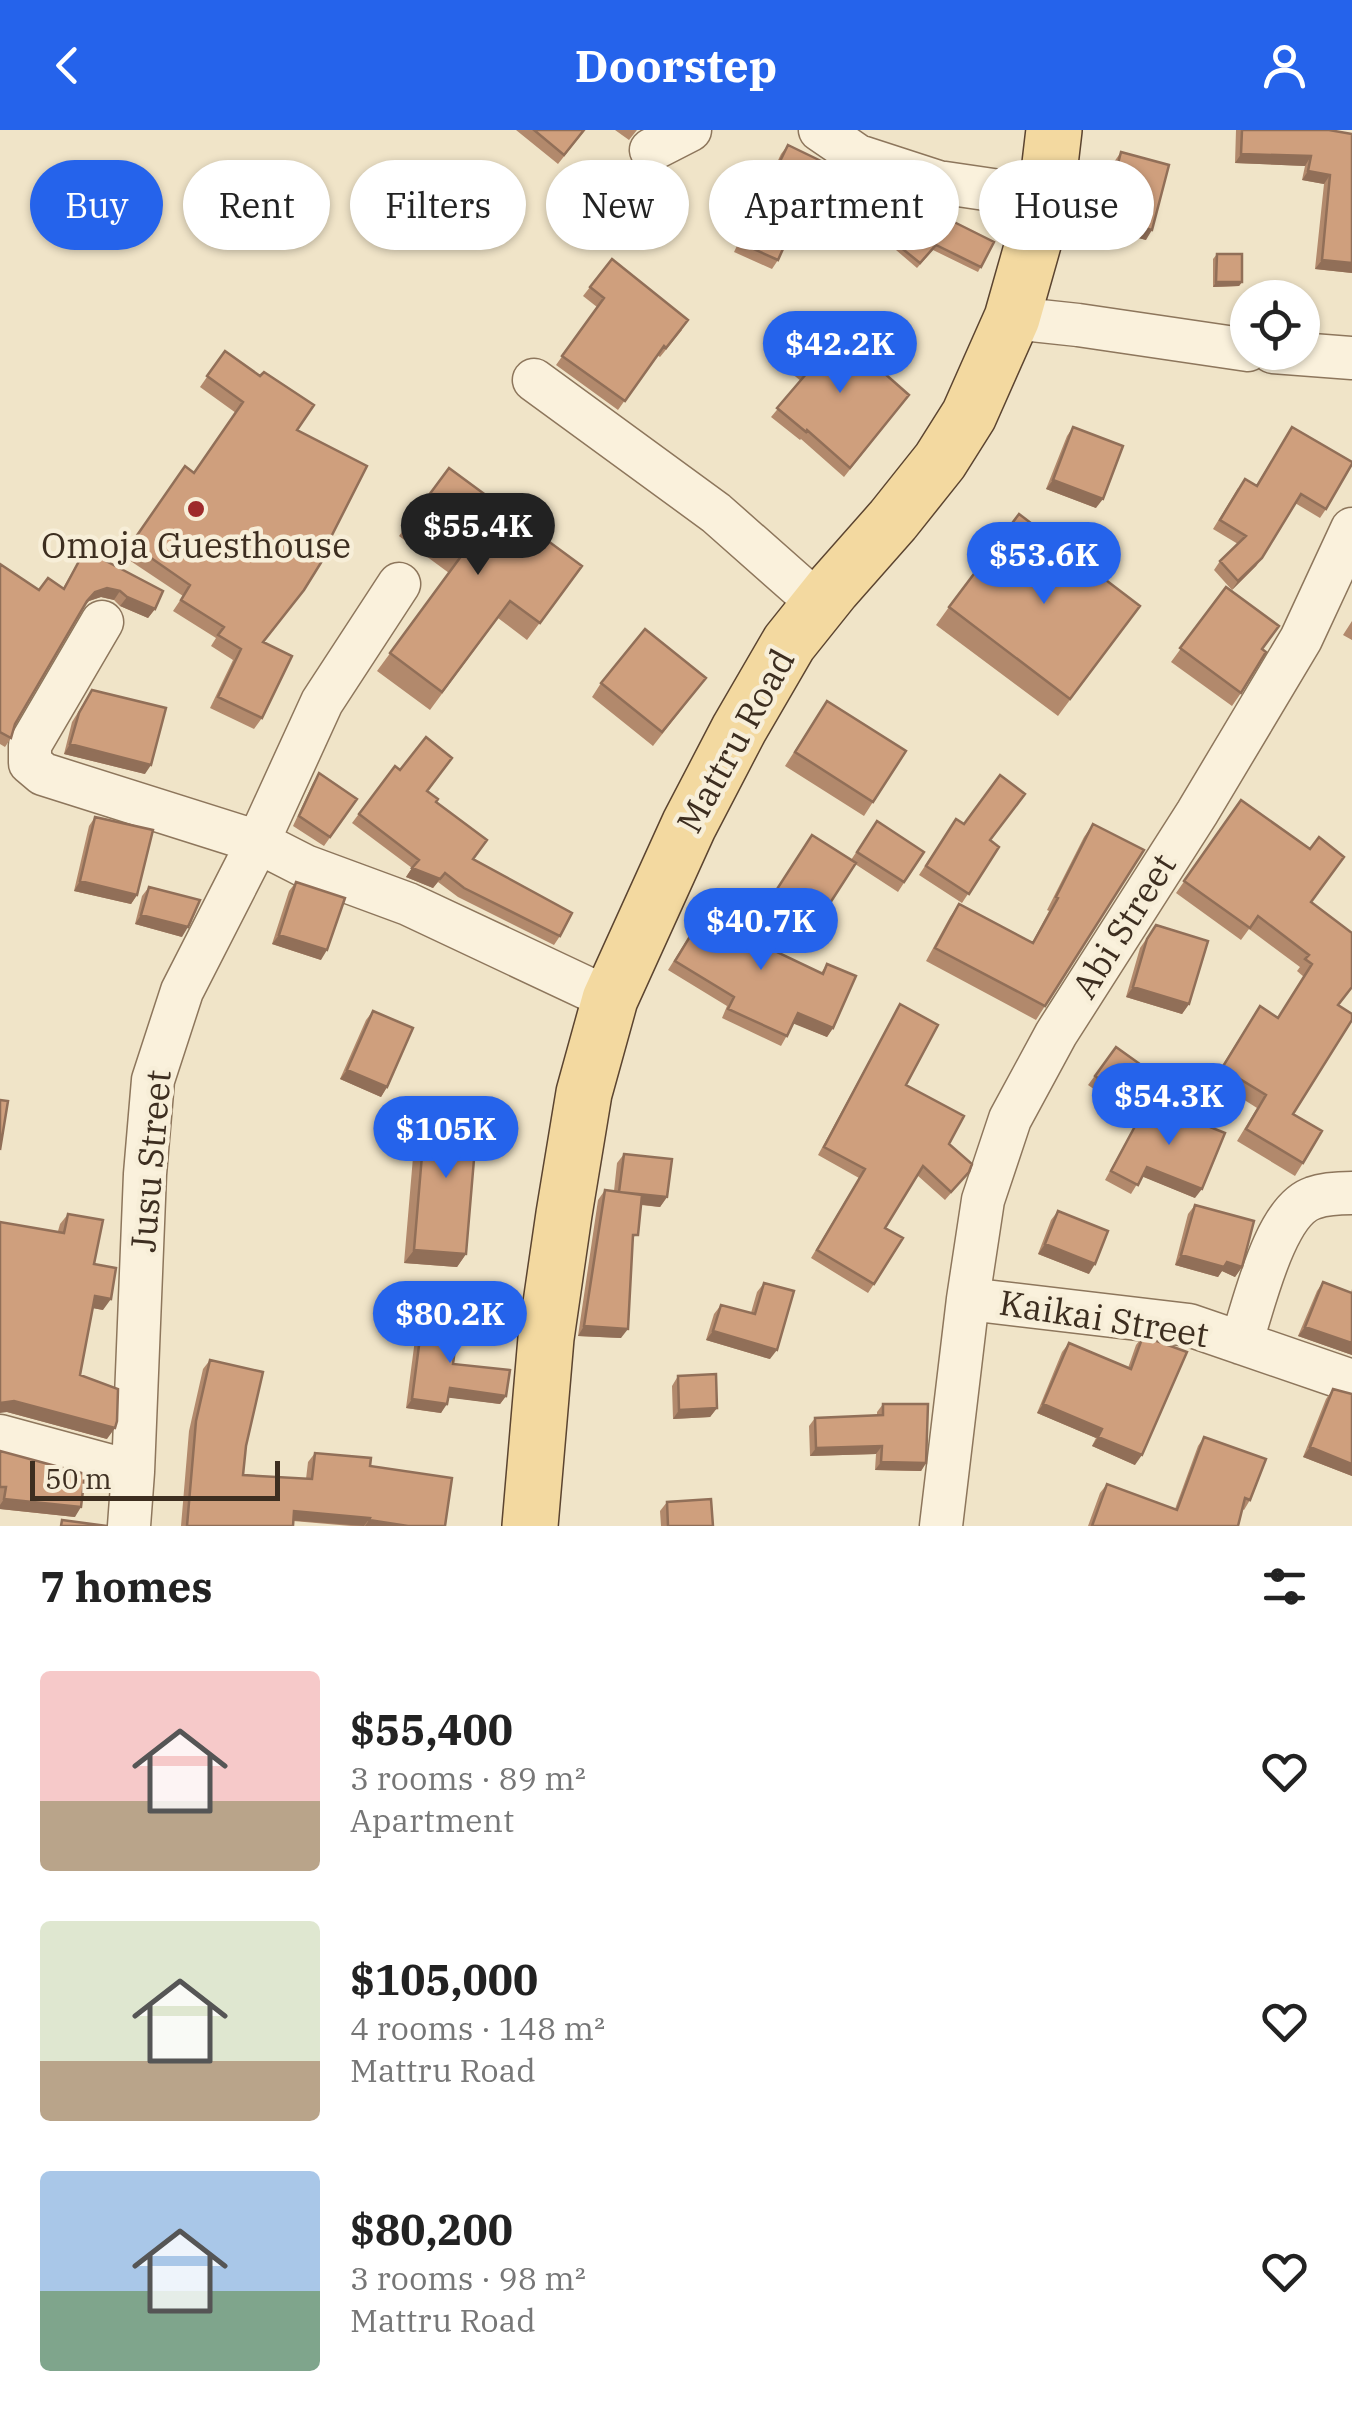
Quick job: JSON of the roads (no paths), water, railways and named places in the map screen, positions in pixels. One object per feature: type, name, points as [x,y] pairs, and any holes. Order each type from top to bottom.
[{"type":"main road","name":"Mattru Road","points":[[1050,160],[1054,130]]},
{"type":"main road","name":"Mattru Road","points":[[530,1526],[546,1338],[564,1214],[584,1093],[610,999],[689,824],[789,643],[940,461],[968,415],[1012,318],[1031,250]]},
{"type":"street","points":[[651,150],[690,130]]},
{"type":"street","points":[[820,130],[858,156],[938,182],[979,188]]},
{"type":"street","points":[[1012,318],[1230,347]]},
{"type":"street","points":[[1320,356],[1352,358]]},
{"type":"street","points":[[534,380],[716,513],[819,604]]},
{"type":"street","name":"Abi Street","points":[[941,1526],[983,1200],[1010,1119],[1056,1034],[1301,639],[1352,529]]},
{"type":"street","name":"Jusu Street","points":[[128,1526],[153,1080],[182,991],[258,842],[322,702],[400,584]]},
{"type":"street","points":[[102,622],[30,745],[30,762],[44,774],[258,842],[304,866],[408,904],[610,999]]},
{"type":"street","points":[[1242,1343],[1274,1243],[1291,1213],[1311,1198],[1352,1193]]},
{"type":"street","name":"Kaikai Street","points":[[968,1299],[1189,1325],[1352,1381]]},
{"type":"street","points":[[0,1436],[133,1472]]},
{"type":"place","name":"Omoja Guesthouse","points":[[196,509]]}]
